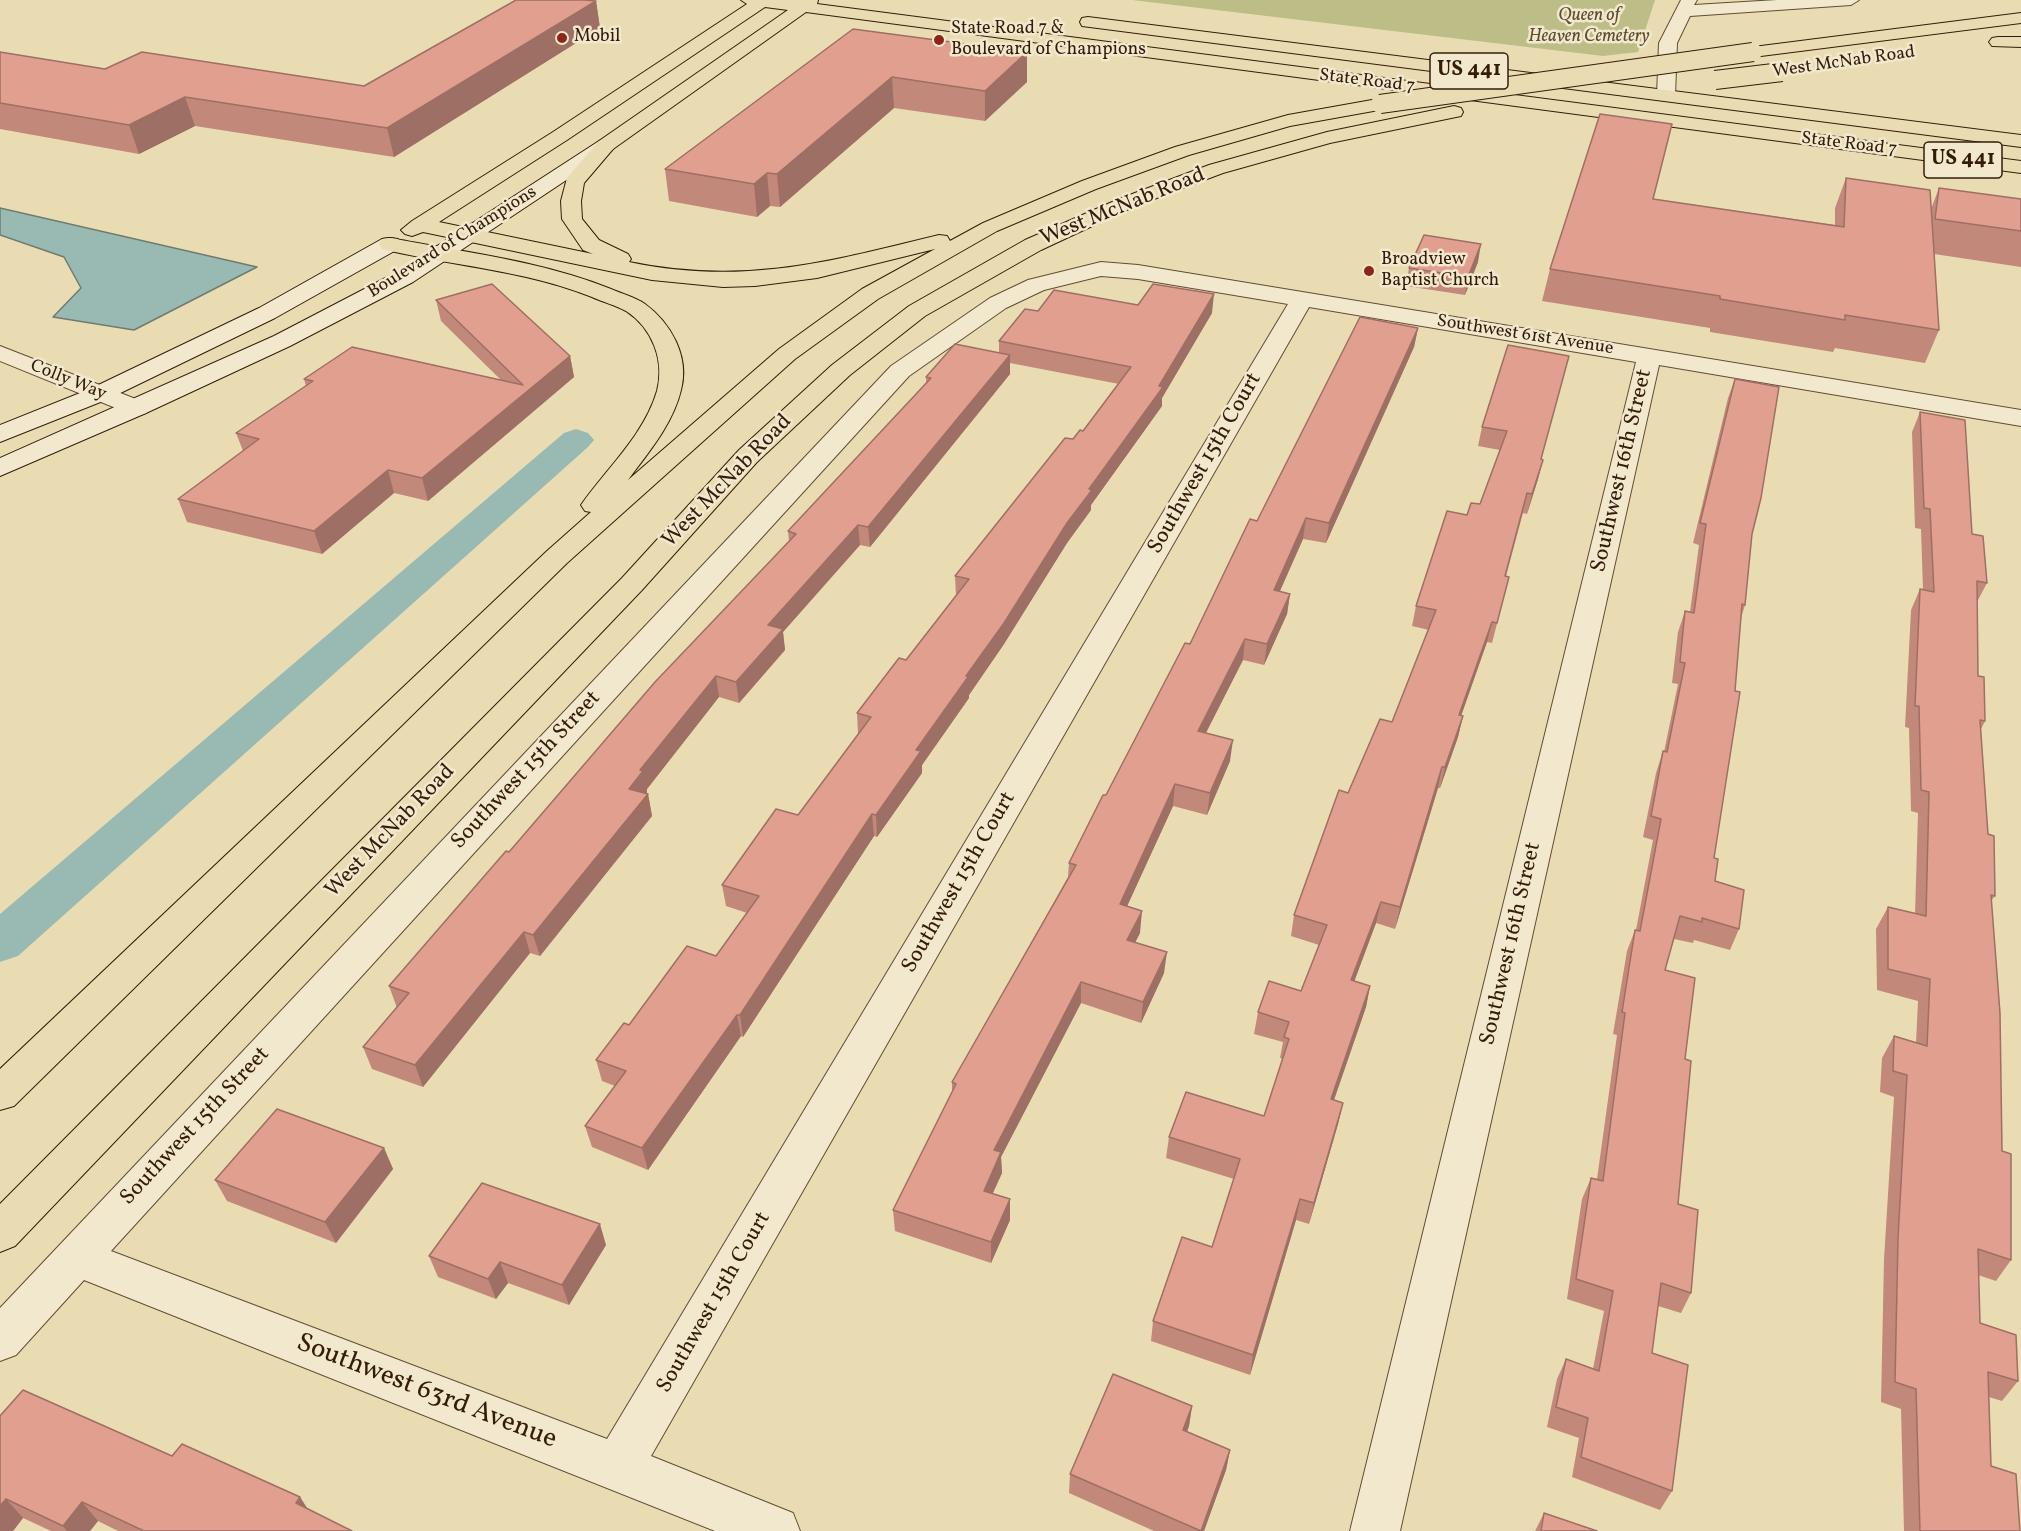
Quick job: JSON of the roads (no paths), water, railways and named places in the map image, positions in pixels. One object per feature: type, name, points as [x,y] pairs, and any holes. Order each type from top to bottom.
[{"type":"main road","name":"State Road 7","points":[[758,1],[808,3],[1146,53],[2021,167]]},
{"type":"main road","name":"Boulevard of Champions","points":[[390,244],[560,136],[758,1]]},
{"type":"main road","name":"Boulevard of Champions","points":[[606,145],[808,3]]},
{"type":"main road","name":"West McNab Road","points":[[0,1094],[557,557],[787,354],[870,294],[990,227],[1182,151],[1288,121],[1380,104],[1753,52],[2021,18]]},
{"type":"main road","name":"State Road 7","points":[[1071,20],[2021,141]]},
{"type":"main road","points":[[1976,45],[2021,40]]},
{"type":"main road","points":[[1146,53],[1342,66],[1394,61]]},
{"type":"main road","name":"West McNab Road","points":[[0,1233],[632,585],[748,456],[841,370],[917,311],[1033,245],[1126,203],[1216,169],[1326,138],[1454,112],[1788,71]]},
{"type":"main road","points":[[606,145],[574,182],[571,201],[572,219],[591,245],[649,273]]},
{"type":"main road","points":[[419,225],[471,234],[649,273],[693,279],[732,280],[784,276],[875,259],[990,227]]},
{"type":"main road","points":[[390,244],[549,276],[596,290],[636,308],[661,333],[672,357],[669,391],[649,432],[557,557]]},
{"type":"street","points":[[1666,96],[1668,43],[1687,6],[1851,0]]},
{"type":"street","name":"Boulevard of Champions","points":[[0,468],[282,341],[405,277],[606,145]]},
{"type":"street","name":"Boulevard of Champions","points":[[0,434],[99,394],[267,313],[390,244]]},
{"type":"street","name":"Southwest 61st Avenue","points":[[1101,269],[1138,272],[2021,418]]},
{"type":"street","name":"Southwest 15th Street","points":[[0,1340],[900,371],[998,303],[1036,285],[1101,269]]},
{"type":"street","name":"Southwest 15th Court","points":[[618,1467],[1302,300]]},
{"type":"street","name":"Colly Way","points":[[0,352],[137,408]]},
{"type":"street","name":"Southwest 16th Street","points":[[1375,1531],[1649,357]]},
{"type":"street","name":"Southwest 63rd Avenue","points":[[75,1257],[618,1467],[775,1531]]},
{"type":"water","points":[[0,208],[257,267],[134,330],[53,317],[81,288],[64,257],[0,235]]},
{"type":"waterway","points":[[0,943],[576,440]]},
{"type":"place","name":"Mobil","points":[[562,38]]},
{"type":"place","name":"State Road 7 & Boulevard of Champions","points":[[939,40]]},
{"type":"place","name":"Broadview Baptist Church","points":[[1369,271]]},
{"type":"park label","name":"Queen of Heaven Cemetery","points":[[1589,27]]}]
